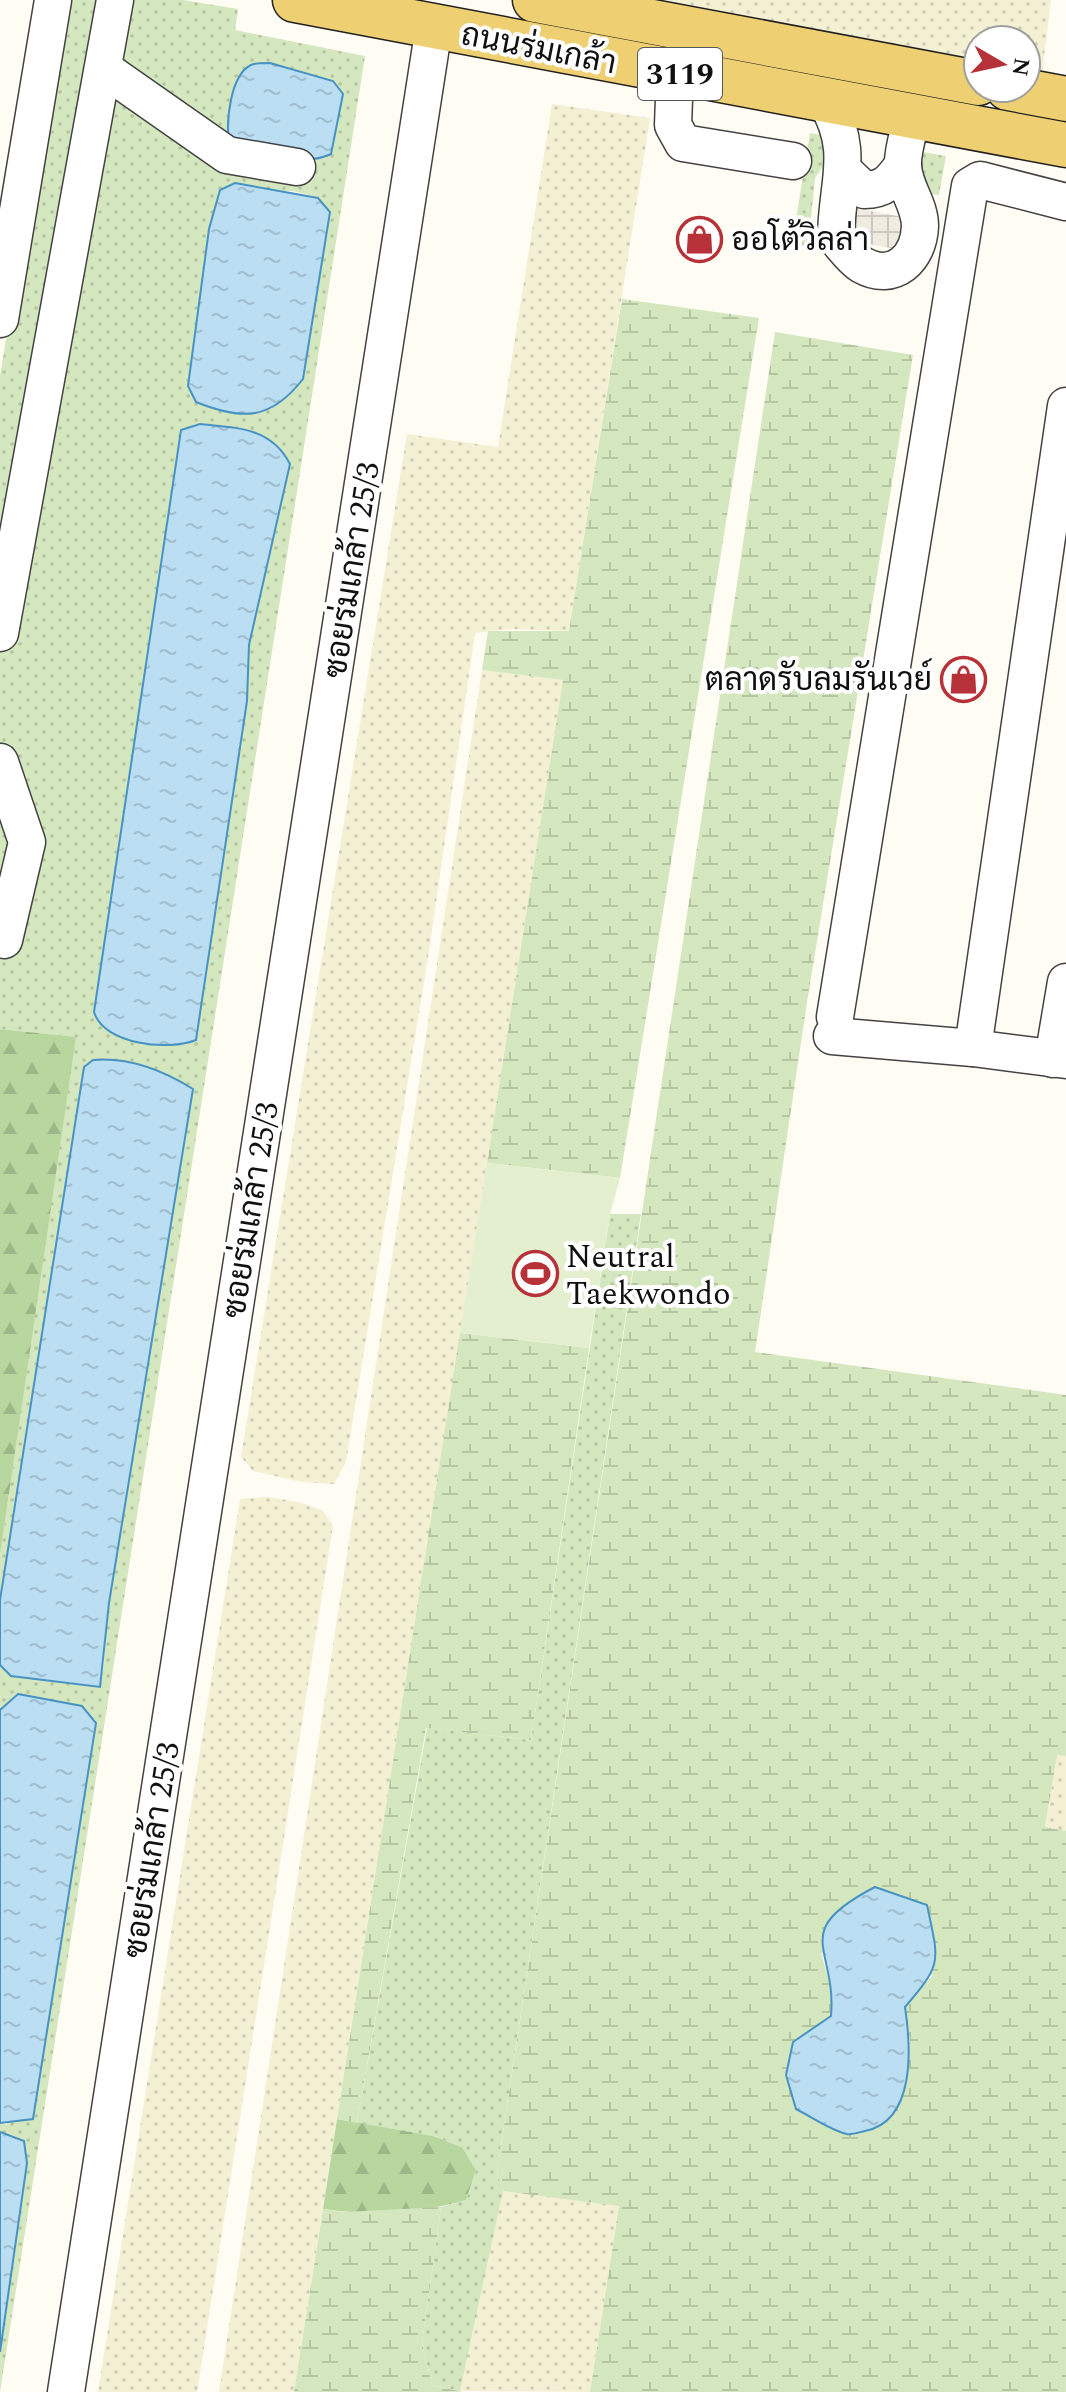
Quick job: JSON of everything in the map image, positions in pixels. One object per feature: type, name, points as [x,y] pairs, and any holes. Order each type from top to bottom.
[{"type":"main road","name":"ถนนร่มเกล้า","points":[[295,0],[1066,145]]},
{"type":"main road","name":"ถนนร่มเกล้า","points":[[560,2],[962,80]]},
{"type":"main road","points":[[1042,94],[1066,99]]},
{"type":"street","points":[[0,319],[53,0]]},
{"type":"street","points":[[0,633],[115,0]]},
{"type":"street","name":"ซอยร่มเกล้า 25/3","points":[[66,2392],[434,27]]},
{"type":"street","points":[[104,69],[227,155],[297,167]]},
{"type":"street","points":[[675,73],[673,125],[683,143],[793,161]]},
{"type":"street","points":[[826,102],[842,134],[843,170],[836,238],[862,265],[892,271],[907,264],[920,227],[903,165],[912,117]]},
{"type":"street","points":[[843,170],[864,190],[878,190],[890,182],[903,165]]},
{"type":"street","points":[[1066,202],[980,180],[970,186],[834,1027],[1060,1060],[1066,982]]},
{"type":"street","points":[[973,1048],[1066,406]]},
{"type":"street","points":[[0,762],[27,842],[4,940]]},
{"type":"shaded area","points":[[643,0],[1051,0],[1042,74],[1042,24],[962,24],[962,59]]},
{"type":"shaded area","points":[[552,104],[650,118],[569,631],[511,629],[475,633],[429,951],[346,1462],[334,1484],[302,1482],[253,1471],[241,1457],[407,434],[498,447]]},
{"type":"shaded area","points":[[849,207],[903,217],[897,249],[843,240]]},
{"type":"shaded area","points":[[482,670],[563,680],[294,2392],[219,2392]]},
{"type":"shaded area","points":[[267,1497],[299,1502],[322,1510],[333,1525],[197,2392],[98,2392],[240,1499]]},
{"type":"shaded area","points":[[1057,1754],[1066,1756],[1066,1831],[1045,1828]]},
{"type":"shaded area","points":[[503,2191],[619,2205],[590,2392],[460,2391]]},
{"type":"green space","points":[[62,0],[183,0],[238,9],[235,30],[365,56],[0,2392],[0,2352],[27,2163],[24,2141],[0,2132],[0,2123],[7,2125],[18,1694],[0,1710],[0,1665],[11,1676],[103,1671],[109,1603],[193,1089],[84,1067],[0,1600],[0,1555],[75,1037],[0,1029],[0,376]],"holes":[[[270,63],[333,81],[227,131],[237,77]],[[220,190],[293,191],[318,197],[330,212],[188,386],[209,229]],[[181,430],[290,464],[249,645],[247,701],[196,1040],[136,743]]]},
{"type":"green space","points":[[810,133],[838,138],[837,146],[815,178],[808,247],[792,244]]},
{"type":"green space","points":[[917,151],[946,156],[939,195],[930,194],[916,165]]},
{"type":"green space","points":[[622,299],[759,318],[620,1178],[487,1163],[563,680],[482,670],[488,631],[569,631]]},
{"type":"green space","points":[[775,332],[913,355],[807,1002],[755,1352],[1066,1395],[1066,1756],[1057,1755],[1045,1827],[1066,1831],[1066,2392],[590,2392],[619,2206],[503,2191],[497,2172]],"holes":[[[821,1953],[933,1975],[905,2007],[910,2041],[793,2042],[831,2016],[833,1994]]]},
{"type":"green space","points":[[0,1029],[76,1037],[0,1555]]},
{"type":"green space","name":"Neutral Taekwondo","points":[[487,1163],[620,1178],[610,1214],[589,1348],[460,1333]]},
{"type":"green space","points":[[610,1214],[641,1214],[497,2172],[503,2191],[460,2391],[432,2385],[422,2343],[441,2207],[466,2200],[476,2170],[462,2147],[433,2136],[357,2123],[427,1728],[531,1740]]},
{"type":"green space","points":[[460,1333],[589,1348],[531,1740],[426,1728],[357,2123],[337,2119]]},
{"type":"green space","points":[[337,2119],[433,2136],[462,2147],[476,2170],[466,2200],[395,2212],[323,2209]]},
{"type":"green space","points":[[441,2207],[422,2343],[432,2385],[463,2392],[294,2392],[323,2209],[344,2212]]},
{"type":"water","points":[[270,63],[333,81],[343,94],[331,154],[320,158],[294,159],[229,143],[229,112],[238,78],[251,65]]},
{"type":"water","points":[[235,183],[318,198],[330,212],[303,379],[279,403],[255,413],[242,414],[196,402],[188,386],[209,229],[220,190]]},
{"type":"water","points":[[200,424],[240,429],[263,436],[282,452],[290,464],[249,645],[247,701],[196,1040],[154,1045],[110,1032],[94,1012],[181,430]]},
{"type":"water","points":[[93,1060],[119,1061],[145,1067],[193,1089],[109,1603],[100,1687],[11,1676],[0,1665],[0,1600],[84,1067]]},
{"type":"water","points":[[18,1694],[82,1706],[96,1723],[33,2119],[0,2123],[0,1710]]},
{"type":"water","points":[[875,1887],[927,1905],[935,1961],[926,1981],[905,2007],[908,2061],[902,2098],[894,2113],[882,2124],[847,2134],[796,2109],[786,2075],[793,2042],[831,2016],[824,1929],[832,1916]]},
{"type":"water","points":[[0,2132],[24,2141],[27,2163],[0,2352]]},
{"type":"place","name":"ออโต้วิลล่า","points":[[700,239]]},
{"type":"place","name":"ตลาดรับลมรันเวย์","points":[[963,679]]},
{"type":"place","name":"Neutral Taekwondo","points":[[535,1274]]}]
